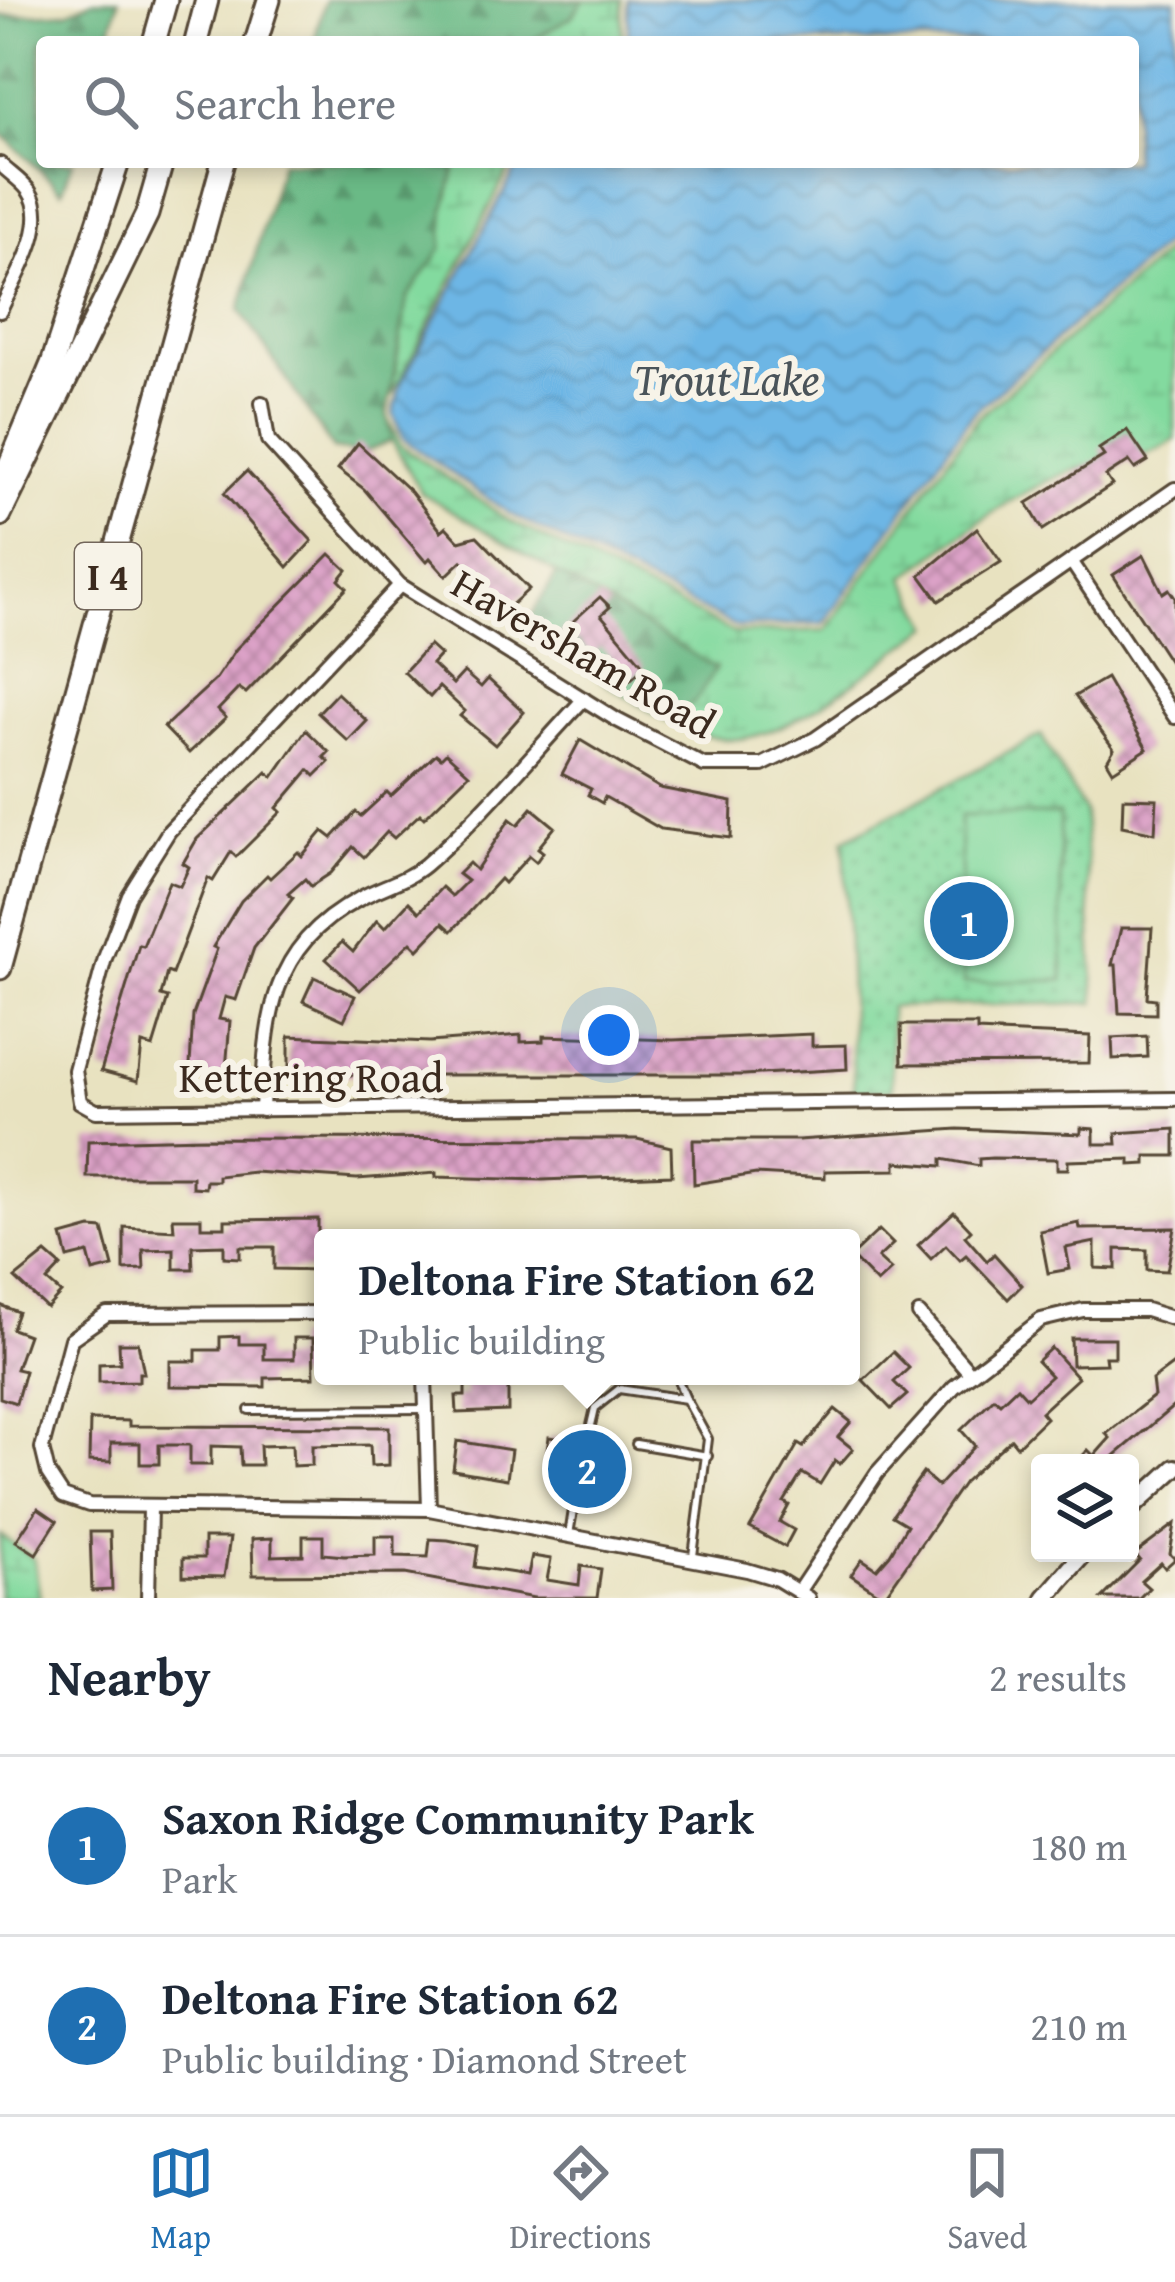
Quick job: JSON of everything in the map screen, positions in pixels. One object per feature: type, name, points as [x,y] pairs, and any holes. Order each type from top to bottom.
[{"type":"highway","points":[[156,36],[166,0]]},
{"type":"highway","points":[[198,36],[207,0]]},
{"type":"highway","points":[[258,36],[269,0]]},
{"type":"highway","points":[[0,487],[52,364],[116,168]]},
{"type":"highway","points":[[0,515],[94,329],[147,214],[160,168]]},
{"type":"highway","name":"I 4","points":[[0,968],[221,168]]},
{"type":"street","points":[[0,164],[30,192],[37,212],[33,236],[0,311]]},
{"type":"street","name":"Haversham Road","points":[[262,403],[268,440],[400,585],[584,699],[704,765],[762,765],[815,739],[1175,489]]},
{"type":"street","points":[[1071,561],[1175,717]]},
{"type":"street","name":"Kettering Road","points":[[400,585],[169,831],[129,895],[105,958],[75,1070],[80,1102],[96,1111],[1175,1099]]},
{"type":"street","points":[[262,1110],[265,1032],[280,974],[302,944],[336,913],[422,867],[584,699]]},
{"type":"street","points":[[314,1312],[106,1314],[71,1339],[42,1448],[48,1473],[63,1496],[89,1505],[150,1508],[429,1509],[778,1579],[803,1595],[877,1473],[971,1374],[1041,1320],[1083,1310],[1146,1310],[1175,1319]]},
{"type":"street","points":[[919,1315],[971,1374]]},
{"type":"street","points":[[425,1385],[429,1509]]},
{"type":"street","points":[[1139,1501],[1175,1468]]},
{"type":"street","points":[[148,1598],[150,1508]]},
{"type":"street","points":[[1045,1598],[1076,1562]]},
{"type":"lane","points":[[680,1385],[708,1439],[692,1560]]},
{"type":"lane","points":[[589,1434],[595,1408],[619,1389],[686,1399]]},
{"type":"lane","points":[[249,1410],[426,1409]]},
{"type":"lane","points":[[635,1444],[708,1456]]},
{"type":"lane","points":[[569,1536],[577,1485]]},
{"type":"green space","points":[[94,0],[119,0],[109,36],[36,36],[36,166],[0,132],[0,16],[67,12]]},
{"type":"green space","points":[[325,0],[584,0],[571,17],[540,36],[316,36]]},
{"type":"green space","points":[[584,0],[622,0],[622,36],[540,36],[571,17]]},
{"type":"green space","points":[[38,168],[71,168],[62,191]]},
{"type":"green space","points":[[279,168],[455,168],[445,209],[443,248],[407,298],[387,413],[392,441],[363,453],[333,449],[240,310]]},
{"type":"green space","points":[[455,168],[510,168],[391,397],[407,298],[442,248]]},
{"type":"green space","points":[[1175,244],[1175,440],[1145,455],[1061,475],[980,521],[905,577],[931,626],[839,694],[762,734],[719,739],[666,721],[695,702],[716,668],[422,493],[392,441],[389,421],[400,445],[508,520],[735,633],[826,630],[977,418]]},
{"type":"green space","points":[[557,573],[716,668],[695,702],[666,721],[522,631]]},
{"type":"green space","points":[[1041,735],[1084,811],[1095,1003],[890,1007],[892,1090],[854,1091],[844,840]]},
{"type":"green space","points":[[1059,814],[1063,980],[964,983],[960,816]]},
{"type":"green space","points":[[0,1535],[34,1559],[40,1598],[0,1598]]},
{"type":"water","name":"Trout Lake","points":[[628,0],[1175,0],[1175,235],[973,413],[824,623],[737,627],[510,514],[403,439],[393,413],[401,383],[517,168],[1139,168],[1139,36],[628,36]]},
{"type":"building","points":[[1127,430],[1148,461],[1135,469],[1129,461],[1106,476],[1112,485],[1043,530],[1027,503],[1104,456],[1099,449]]},
{"type":"building","points":[[358,443],[411,492],[441,531],[446,527],[459,541],[477,536],[529,589],[508,608],[496,595],[489,601],[477,589],[483,584],[462,561],[446,576],[430,558],[426,562],[364,489],[338,469]]},
{"type":"building","points":[[247,471],[312,541],[288,567],[224,493]]},
{"type":"building","points":[[977,528],[1001,562],[939,601],[920,575]]},
{"type":"building","points":[[330,554],[347,570],[339,580],[347,588],[246,693],[239,688],[218,710],[226,718],[189,753],[164,727],[215,680],[236,649]]},
{"type":"building","points":[[1144,555],[1163,593],[1169,589],[1175,598],[1175,670],[1113,575]]},
{"type":"building","points":[[600,597],[610,607],[601,615],[645,667],[630,680],[601,647],[592,655],[577,639],[569,645],[559,634]]},
{"type":"building","points":[[429,645],[440,655],[432,664],[453,684],[464,672],[481,687],[488,679],[524,712],[495,745],[460,716],[465,711],[439,687],[430,697],[404,672]]},
{"type":"building","points":[[1106,678],[1147,749],[1113,771],[1107,761],[1114,749],[1075,696]]},
{"type":"building","points":[[337,693],[367,721],[348,741],[318,713]]},
{"type":"building","points":[[306,730],[329,752],[324,757],[329,762],[315,776],[309,770],[277,808],[281,812],[236,857],[231,852],[213,881],[208,878],[172,974],[167,972],[161,996],[168,998],[153,1047],[142,1044],[138,1081],[101,1071],[139,945],[143,946],[169,882],[180,886],[189,867],[183,863],[197,839],[267,772],[273,777]]},
{"type":"building","points":[[580,740],[660,788],[732,802],[731,838],[661,829],[605,797],[602,803],[588,795],[591,789],[562,774]]},
{"type":"building","points":[[446,753],[469,774],[424,818],[420,814],[394,838],[387,832],[364,857],[353,847],[331,873],[311,886],[305,879],[288,894],[293,898],[254,948],[236,1000],[225,997],[219,1019],[230,1021],[225,1082],[189,1081],[193,1015],[217,949],[213,947],[241,901],[298,852],[302,856],[323,831],[332,838],[356,812],[361,816],[387,792],[391,796],[436,754],[441,758]]},
{"type":"building","points":[[1123,798],[1157,799],[1155,833],[1122,826]]},
{"type":"building","points":[[532,808],[555,827],[538,848],[543,852],[536,862],[529,856],[504,883],[500,879],[452,931],[443,923],[418,949],[411,942],[360,990],[326,959],[342,942],[353,952],[377,920],[385,928],[409,902],[419,912],[442,887],[452,896],[467,881],[458,874],[469,863],[476,870],[510,819],[518,825]]},
{"type":"building","points":[[1121,928],[1152,928],[1147,998],[1156,999],[1156,1014],[1119,1013],[1116,965],[1112,965]]},
{"type":"building","points":[[314,977],[355,996],[344,1020],[303,1001]]},
{"type":"building","points":[[901,1025],[977,1025],[977,1031],[1090,1036],[1089,1063],[902,1064]]},
{"type":"building","points":[[812,1034],[812,1046],[846,1045],[847,1069],[744,1075],[289,1075],[289,1036],[430,1042],[521,1035],[521,1042],[543,1041],[543,1036],[673,1040]]},
{"type":"building","points":[[1147,1036],[1148,1057],[1113,1059],[1112,1038]]},
{"type":"building","points":[[1081,1128],[1094,1129],[1094,1144],[1117,1144],[1116,1133],[1175,1129],[1175,1156],[1146,1156],[1146,1164],[1130,1165],[1130,1159],[1068,1161],[1068,1169],[1057,1169],[1057,1159],[979,1159],[979,1166],[942,1159],[942,1166],[896,1162],[896,1170],[825,1171],[825,1178],[756,1174],[694,1184],[693,1140],[798,1140],[958,1129],[1081,1134]]},
{"type":"building","points":[[637,1139],[671,1147],[672,1175],[542,1180],[436,1177],[436,1173],[357,1179],[254,1172],[218,1176],[218,1181],[206,1181],[205,1188],[192,1187],[192,1177],[87,1177],[88,1141]]},
{"type":"building","points":[[954,1212],[971,1230],[965,1236],[987,1261],[994,1254],[1022,1285],[1008,1299],[966,1255],[960,1260],[946,1245],[931,1259],[918,1245]]},
{"type":"building","points":[[173,1218],[201,1218],[201,1227],[225,1227],[225,1220],[318,1219],[314,1270],[274,1269],[274,1247],[240,1247],[240,1258],[224,1257],[224,1245],[192,1246],[193,1269],[174,1269],[174,1249],[143,1250],[144,1269],[124,1270],[124,1227],[174,1230]]},
{"type":"building","points":[[1079,1223],[1080,1229],[1175,1228],[1167,1271],[1147,1270],[1147,1250],[1116,1249],[1116,1269],[1095,1268],[1095,1242],[1066,1248],[1070,1269],[1048,1273],[1040,1231]]},
{"type":"building","points":[[103,1229],[113,1267],[93,1272],[88,1253],[68,1258],[62,1236]]},
{"type":"building","points":[[879,1230],[893,1244],[878,1258],[891,1270],[877,1283],[860,1265],[860,1248]]},
{"type":"building","points":[[46,1253],[61,1266],[47,1281],[61,1293],[47,1308],[15,1278]]},
{"type":"building","points":[[0,1305],[18,1312],[12,1329],[28,1335],[16,1369],[25,1371],[16,1403],[0,1398]]},
{"type":"building","points":[[239,1336],[239,1344],[264,1344],[264,1359],[294,1359],[294,1338],[313,1338],[314,1377],[265,1378],[265,1387],[170,1386],[170,1361],[196,1361],[196,1350],[220,1350],[220,1337]]},
{"type":"building","points":[[1071,1338],[1115,1338],[1115,1357],[1105,1357],[1106,1364],[1072,1365]]},
{"type":"building","points":[[119,1343],[138,1343],[144,1373],[139,1373],[139,1381],[99,1382],[99,1364],[120,1363]]},
{"type":"building","points":[[1051,1348],[1078,1378],[1041,1412],[1046,1418],[1017,1446],[1011,1439],[964,1482],[884,1597],[851,1575],[862,1559],[877,1569],[890,1554],[907,1525],[892,1516],[923,1473],[938,1486],[975,1446],[961,1430],[994,1398],[1000,1403],[1017,1387],[1027,1398],[1051,1376],[1037,1361]]},
{"type":"building","points":[[893,1352],[909,1368],[894,1382],[907,1395],[891,1409],[863,1380]]},
{"type":"building","points":[[1175,1363],[1175,1405],[1117,1454],[1096,1454],[1110,1438],[1106,1434],[1154,1396],[1152,1380]]},
{"type":"building","points":[[465,1385],[508,1385],[508,1411],[457,1413],[456,1396],[465,1396]]},
{"type":"building","points":[[835,1409],[851,1422],[838,1437],[853,1449],[840,1464],[835,1460],[820,1484],[802,1473],[784,1502],[789,1505],[780,1522],[794,1530],[785,1547],[750,1528],[798,1444],[803,1447]]},
{"type":"building","points":[[90,1420],[129,1421],[129,1426],[389,1427],[389,1465],[371,1466],[370,1445],[312,1446],[312,1465],[293,1466],[292,1445],[260,1446],[261,1465],[241,1465],[240,1447],[211,1446],[211,1465],[190,1465],[190,1445],[159,1445],[159,1464],[140,1464],[140,1443],[111,1443],[111,1462],[89,1461]]},
{"type":"building","points":[[549,1437],[613,1447],[607,1489],[584,1486],[577,1478],[570,1484],[553,1481],[557,1459],[546,1457]]},
{"type":"building","points":[[457,1441],[511,1450],[507,1479],[453,1470]]},
{"type":"building","points":[[38,1508],[57,1521],[36,1554],[16,1541]]},
{"type":"building","points":[[1175,1524],[1170,1554],[1175,1559],[1165,1568],[1161,1563],[1141,1581],[1149,1588],[1139,1598],[1102,1598],[1139,1562],[1139,1551]]},
{"type":"building","points":[[90,1532],[110,1532],[112,1590],[92,1591]]},
{"type":"building","points":[[303,1536],[323,1536],[323,1554],[344,1556],[375,1555],[375,1536],[395,1536],[395,1556],[428,1557],[430,1539],[448,1540],[478,1546],[475,1567],[528,1575],[532,1556],[551,1559],[547,1580],[579,1585],[581,1566],[601,1569],[597,1598],[534,1598],[405,1574],[253,1575],[252,1539],[272,1538],[272,1556],[303,1555]]},
{"type":"building","points":[[204,1538],[230,1538],[224,1577],[183,1576],[183,1558],[204,1558]]},
{"type":"place","name":"Saxon Ridge Community Park","points":[[969,921]]},
{"type":"place","name":"Deltona Fire Station 62","points":[[587,1469]]}]
